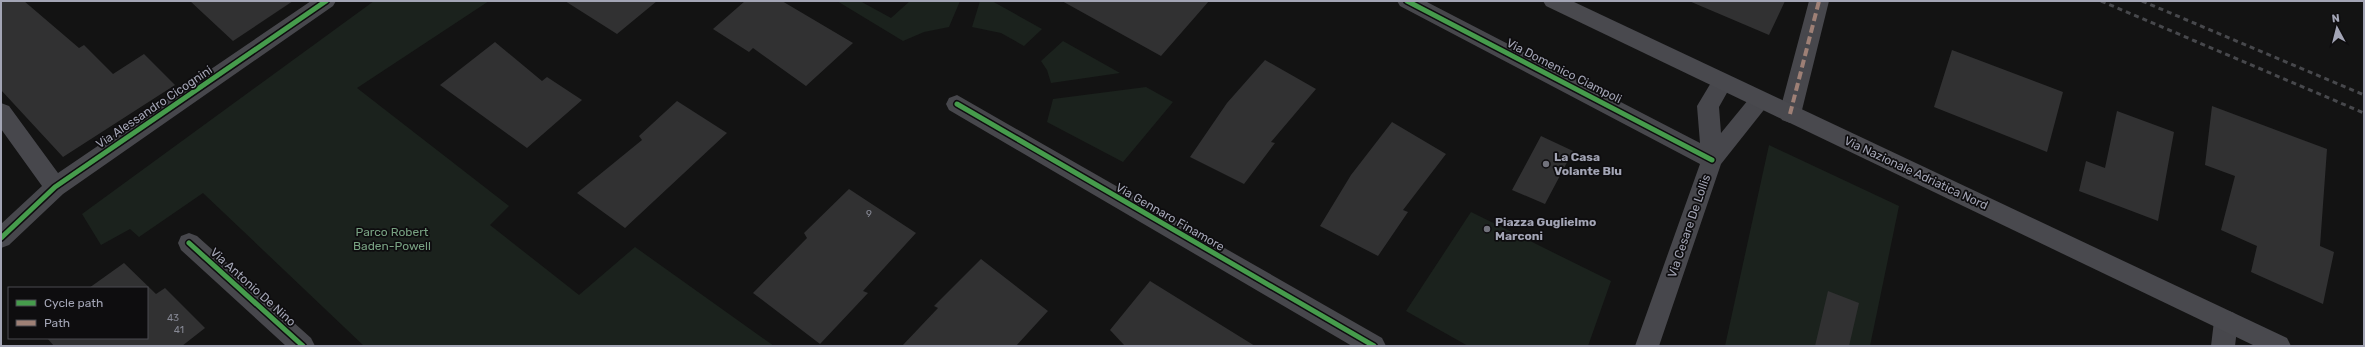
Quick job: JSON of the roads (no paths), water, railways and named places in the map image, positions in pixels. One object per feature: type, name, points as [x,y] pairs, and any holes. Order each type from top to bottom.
[{"type":"main road","name":"Via Nazionale Adriatica Nord","points":[[1553,1],[2279,346]]},
{"type":"street","name":"Via Alessandro Cicognini","points":[[1,238],[55,187],[326,1]]},
{"type":"street","name":"Via Domenico Ciampoli","points":[[1406,1],[1712,160]]},
{"type":"street","points":[[1790,114],[1819,1]]},
{"type":"street","name":"Via Cesare De Lollis","points":[[1647,346],[1712,160],[1708,106],[1722,82]]},
{"type":"street","points":[[1712,160],[1760,100]]},
{"type":"street","name":"Via Gennaro Finamore","points":[[957,104],[1374,346]]},
{"type":"street","points":[[1,112],[55,187]]},
{"type":"street","name":"Via Antonio De Nino","points":[[189,243],[303,346]]},
{"type":"street","points":[[2223,346],[2226,321]]},
{"type":"railway","points":[[2101,1],[2364,113]]},
{"type":"railway","points":[[2142,1],[2364,95]]},
{"type":"place","name":"La Casa Volante Blu","points":[[1546,164]]},
{"type":"place","name":"Piazza Guglielmo Marconi","points":[[1487,229]]},
{"type":"park label","name":"Parco Robert Baden-Powell","points":[[392,239]]}]
